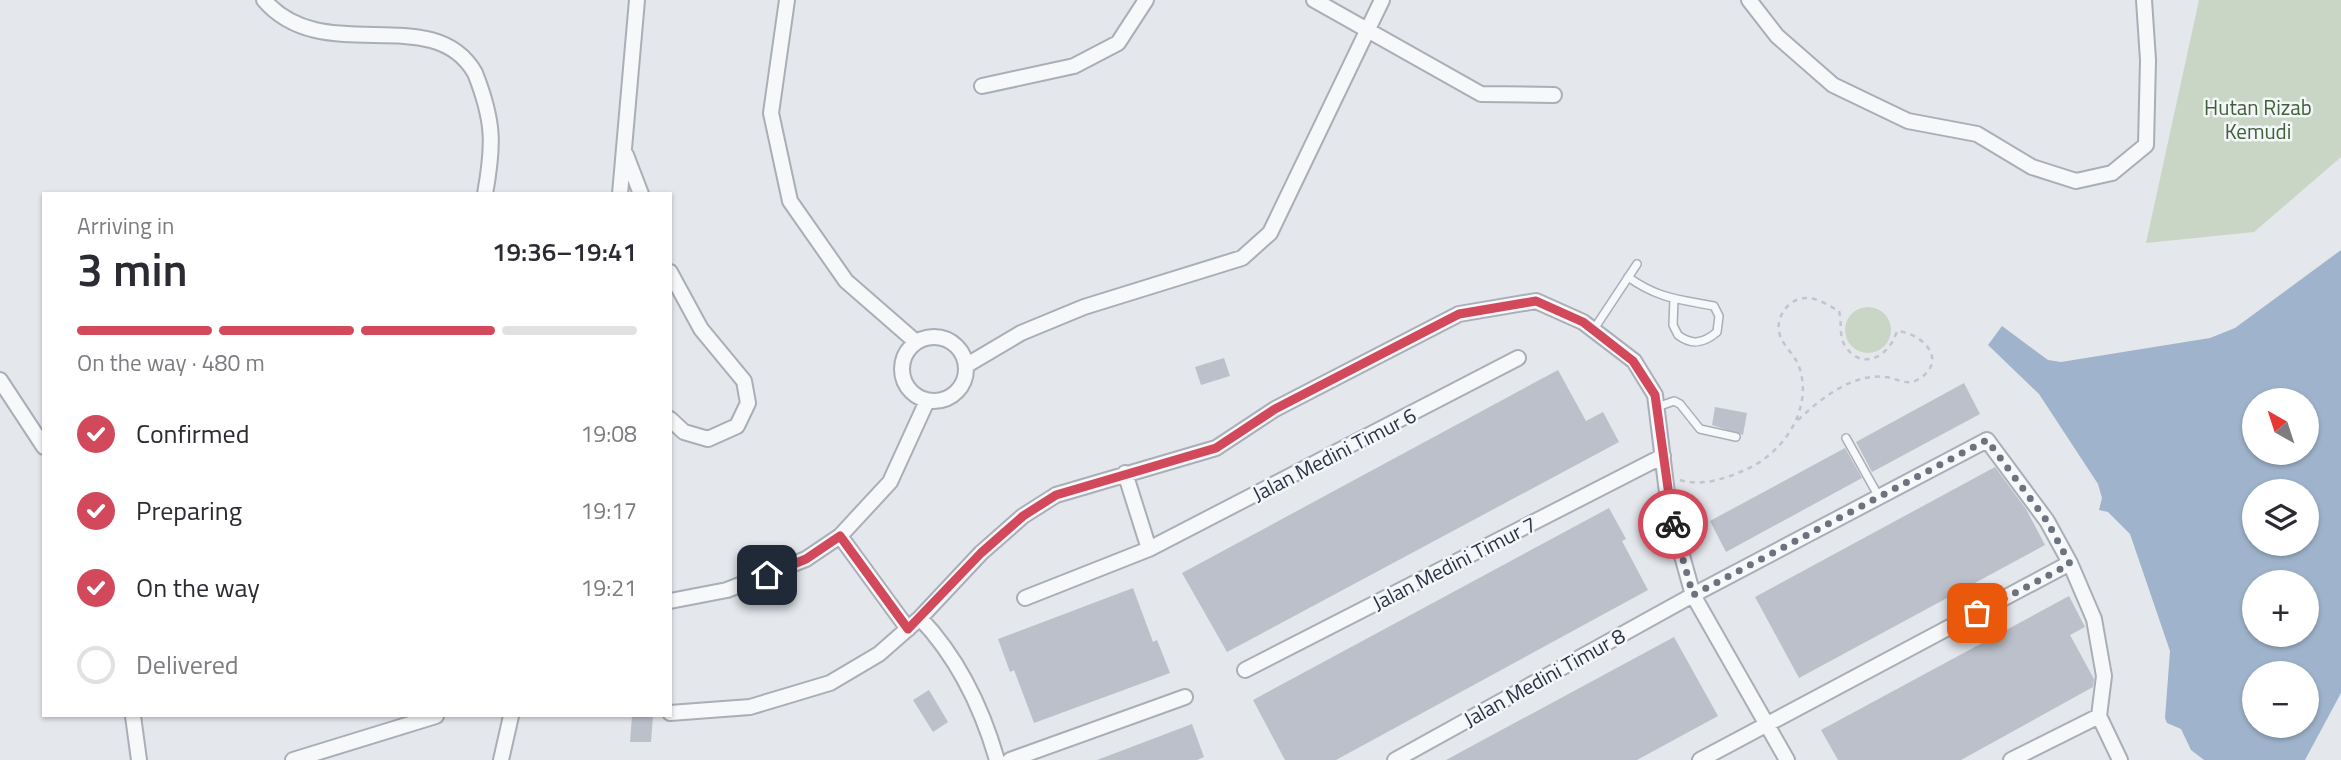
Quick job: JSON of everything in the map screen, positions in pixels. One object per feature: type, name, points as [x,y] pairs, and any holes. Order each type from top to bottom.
[{"type":"street","points":[[264,0],[298,22],[324,28],[410,22],[440,28],[456,40],[472,66],[489,107],[493,150],[485,192]]},
{"type":"street","points":[[620,192],[626,154],[637,0]]},
{"type":"street","points":[[787,0],[771,113],[790,201],[846,281],[916,342]]},
{"type":"street","points":[[982,86],[1074,66],[1096,55],[1118,43],[1146,0]]},
{"type":"street","points":[[1314,0],[1367,27],[1481,94],[1554,95]]},
{"type":"street","points":[[967,365],[1021,333],[1084,307],[1242,258],[1270,233],[1382,0]]},
{"type":"street","points":[[1749,0],[1777,36],[1833,85],[1908,121],[1977,134],[2032,167],[2076,181],[2112,173],[2146,145],[2148,60],[2144,0]]},
{"type":"street","points":[[626,154],[640,192]]},
{"type":"street","points":[[672,276],[701,329],[744,381],[748,403],[737,426],[708,439],[684,432],[672,421]]},
{"type":"street","points":[[672,713],[750,707],[830,683],[878,653],[908,629],[981,553],[1023,516],[1056,495],[1216,448],[1275,409],[1459,314],[1536,301],[1583,322],[1633,361],[1655,395],[1669,509],[1693,595],[1787,760]]},
{"type":"street","points":[[929,337],[942,337],[963,352],[967,365],[965,380],[957,393],[943,401],[927,401],[916,396],[907,387],[902,375],[902,363],[916,342],[929,337]]},
{"type":"street","name":"Jalan Medini Timur 6","points":[[1025,598],[1149,549],[1518,358]]},
{"type":"street","points":[[0,380],[42,444]]},
{"type":"street","points":[[672,601],[738,585],[806,559],[840,536],[890,482],[927,401]]},
{"type":"street","name":"Jalan Medini Timur 8","points":[[1395,760],[1693,595],[1987,440],[2047,521],[2070,564]]},
{"type":"street","name":"Jalan Medini Timur 7","points":[[1245,670],[1663,456]]},
{"type":"street","points":[[1125,473],[1149,549]]},
{"type":"street","points":[[840,536],[908,629]]},
{"type":"street","points":[[1700,760],[2070,564],[2094,619],[2104,676],[2099,716],[2120,760]]},
{"type":"street","points":[[920,618],[935,634],[966,682],[986,721],[997,760]]},
{"type":"street","points":[[1010,760],[1185,697]]},
{"type":"street","points":[[2011,760],[2099,716]]},
{"type":"street","points":[[132,717],[139,760]]},
{"type":"street","points":[[293,760],[433,717]]},
{"type":"street","points":[[501,760],[510,717]]},
{"type":"lane","points":[[1593,330],[1637,264]]},
{"type":"lane","points":[[1628,277],[1656,296],[1674,299],[1714,306],[1719,316],[1717,332],[1708,340],[1696,342],[1678,335],[1673,325],[1674,299]]},
{"type":"lane","points":[[1657,407],[1674,401],[1680,404],[1700,429],[1736,438]]},
{"type":"lane","points":[[1846,438],[1879,497]]},
{"type":"path","points":[[1665,473],[1684,481],[1699,483],[1748,468],[1770,456],[1796,422],[1822,398],[1845,386],[1885,377],[1908,383],[1917,379],[1930,364],[1931,354],[1927,345],[1912,333],[1896,331],[1892,346],[1883,356],[1871,359],[1858,356],[1847,348],[1841,337],[1839,311],[1820,301],[1805,298],[1793,302],[1779,320],[1779,332],[1799,366],[1802,380],[1796,422]]},
{"type":"green space","name":"Hutan Rizab Kemudi","points":[[2199,0],[2341,0],[2341,157],[2254,232],[2146,243]]},
{"type":"green space","points":[[1868,307],[1884,314],[1891,330],[1884,346],[1868,353],[1852,346],[1845,330],[1852,314]]},
{"type":"water","points":[[2341,250],[2341,693],[2319,734],[2319,661],[2242,661],[2242,738],[2317,738],[2305,760],[2204,760],[2191,750],[2181,729],[2167,723],[2165,718],[2170,651],[2130,534],[2108,512],[2099,510],[2102,498],[2098,484],[2039,394],[1988,345],[2002,326],[2048,360],[2061,362],[2210,338],[2235,328]]},
{"type":"building","points":[[1224,358],[1230,376],[1201,385],[1195,367]]},
{"type":"building","points":[[1558,370],[1586,421],[1603,412],[1619,442],[1227,652],[1182,573]]},
{"type":"building","points":[[1964,383],[1980,414],[1872,472],[1856,442]]},
{"type":"building","points":[[1715,407],[1747,413],[1743,435],[1712,425]]},
{"type":"building","points":[[1845,448],[1862,478],[1726,552],[1710,521]]},
{"type":"building","points":[[1995,467],[2026,509],[2045,545],[1799,678],[1755,597]]},
{"type":"building","points":[[1609,508],[1626,539],[1622,541],[1648,590],[1336,760],[1285,760],[1253,700]]},
{"type":"building","points":[[1133,588],[1153,642],[1157,640],[1170,673],[1034,723],[1014,670],[1010,672],[998,639]]},
{"type":"building","points":[[2069,596],[2085,627],[2070,635],[2094,679],[2093,687],[1961,760],[1838,760],[1821,730]]},
{"type":"building","points":[[1674,637],[1718,716],[1637,760],[1446,760]]},
{"type":"building","points":[[929,690],[948,722],[933,732],[913,700]]},
{"type":"building","points":[[632,717],[653,717],[651,742],[630,742]]},
{"type":"building","points":[[1192,724],[1204,757],[1197,760],[1097,760]]},
{"type":"way so far","points":[[1673,524],[1693,595],[1987,440],[2047,521],[2070,564],[1977,613]]},
{"type":"route","points":[[767,575],[806,559],[840,536],[908,629],[981,553],[1023,516],[1056,495],[1216,448],[1275,409],[1459,314],[1536,301],[1583,322],[1633,361],[1655,395],[1673,524]]}]
